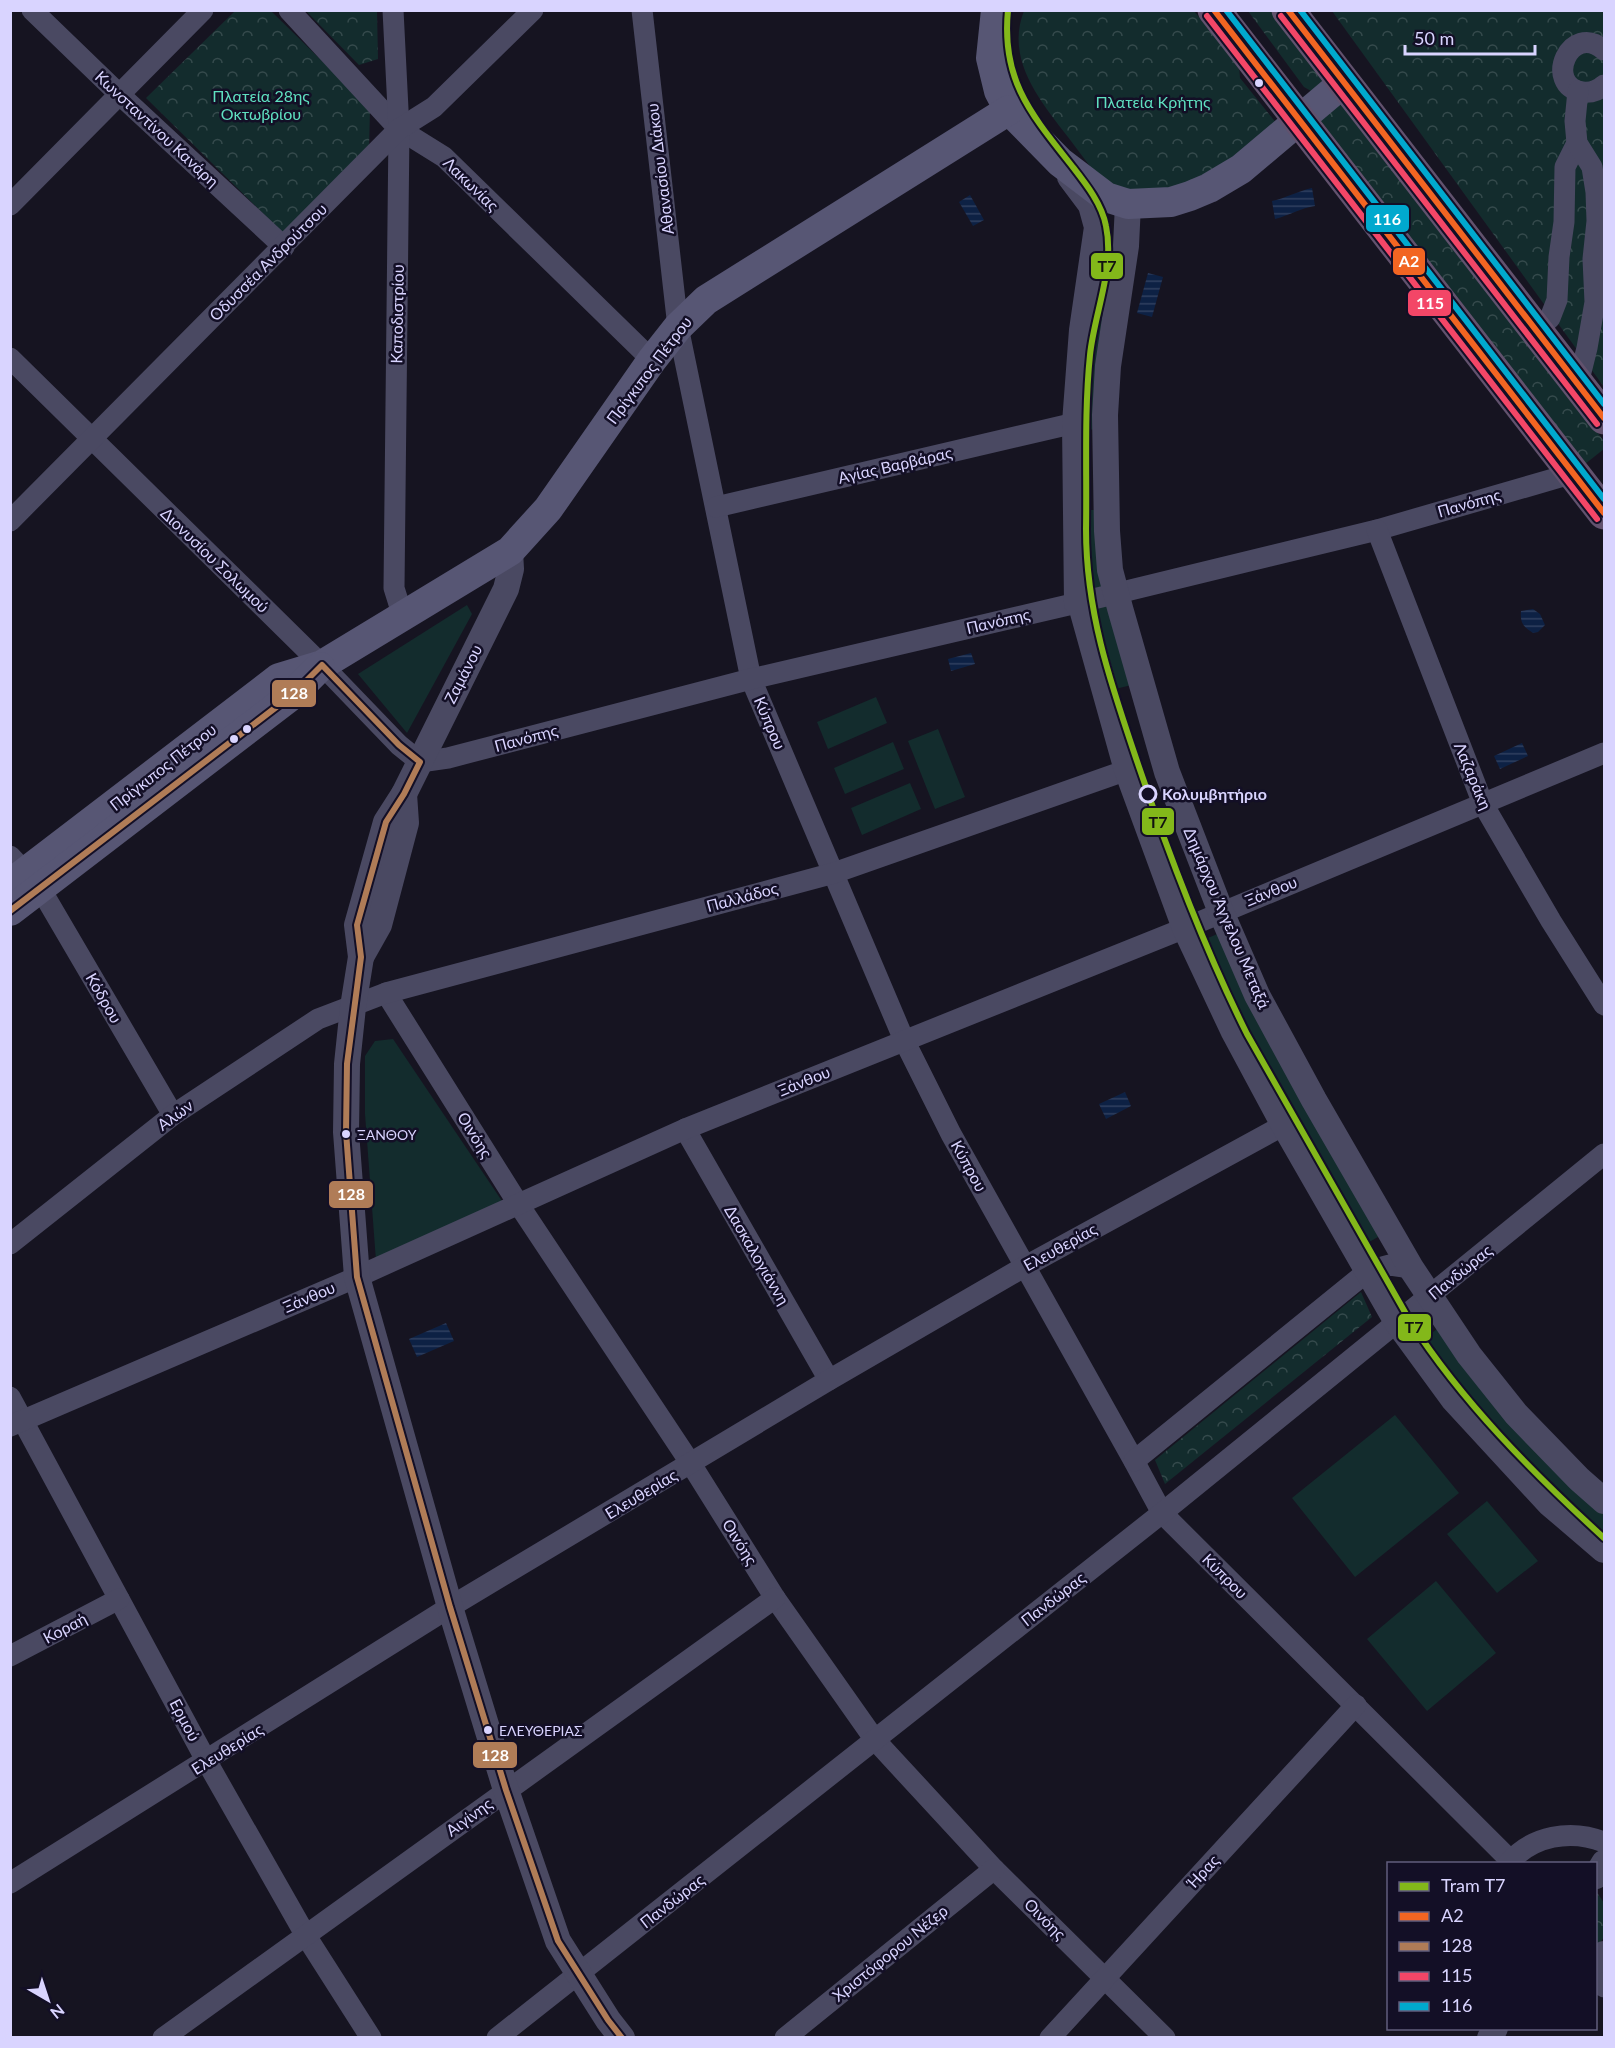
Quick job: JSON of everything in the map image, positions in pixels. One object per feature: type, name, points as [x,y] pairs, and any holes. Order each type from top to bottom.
[{"type":"highway","points":[[1214,10],[1605,513]]},
{"type":"highway","points":[[1288,10],[1605,418]]},
{"type":"main road","points":[[994,11],[991,58],[999,91],[1009,110],[1060,162],[1106,197],[1128,204],[1171,201],[1209,188],[1240,169],[1343,83]]},
{"type":"main road","name":"Πρίγκιπος Πέτρου","points":[[10,911],[24,876],[279,678],[322,665],[510,551],[548,509],[652,360],[678,327],[706,300],[1009,110]]},
{"type":"street","name":"Κωνσταντίνου Κανάρη","points":[[32,10],[284,247]]},
{"type":"street","points":[[10,205],[203,10]]},
{"type":"street","name":"Λακωνίας","points":[[290,10],[399,129],[444,157],[652,360]]},
{"type":"street","name":"Καποδιστρίου","points":[[393,10],[399,129],[394,588],[403,617]]},
{"type":"street","name":"Οδυσσέα Ανδρούτσου","points":[[10,521],[399,129],[434,107],[533,10]]},
{"type":"street","name":"Αθανασίου Διάκου","points":[[642,10],[678,327]]},
{"type":"street","points":[[1604,87],[1594,92],[1578,91],[1566,81],[1563,74],[1564,58],[1573,47],[1580,44],[1593,44],[1605,50]]},
{"type":"street","points":[[1578,91],[1575,122],[1577,143],[1592,167],[1597,221],[1593,259],[1596,302],[1578,384]]},
{"type":"street","points":[[1536,331],[1550,318],[1557,300],[1559,257],[1564,222],[1565,167],[1577,143]]},
{"type":"street","points":[[1060,162],[1091,205],[1097,227],[1082,330],[1075,423],[1077,603],[1082,609],[1127,770],[1185,928],[1233,1030],[1284,1125],[1397,1322],[1454,1400],[1501,1452],[1549,1503],[1605,1550]]},
{"type":"street","name":"Δημάρχου Άγγελου Μεταξά","points":[[1128,204],[1126,246],[1108,366],[1105,415],[1107,531],[1110,570],[1167,772],[1221,912],[1257,995],[1410,1268],[1469,1355],[1516,1414],[1579,1479],[1605,1501]]},
{"type":"street","name":"Κύπρου","points":[[678,327],[751,679],[904,1040],[951,1134],[1162,1513],[1511,1862]]},
{"type":"street","name":"Διονυσίου Σολωμού","points":[[10,358],[322,665],[399,745],[420,762]]},
{"type":"street","name":"Αγίας Βαρβάρας","points":[[716,507],[1075,423]]},
{"type":"street","name":"Πανόπης","points":[[420,762],[448,758],[751,679],[1377,530],[1574,473]]},
{"type":"street","name":"Λαζαράκη","points":[[1377,530],[1483,804],[1551,921],[1605,1005]]},
{"type":"street","name":"Ζαμάνου","points":[[510,551],[511,569],[506,589],[404,794],[406,823],[379,925],[361,957],[347,1064],[346,1132],[357,1277],[450,1607],[506,1790],[558,1941],[621,2037]]},
{"type":"street","name":"Ξάνθου","points":[[17,1422],[357,1277],[685,1129],[1185,928],[1605,753]]},
{"type":"street","name":"Παλλάδος","points":[[353,1007],[386,993],[834,873],[1127,770]]},
{"type":"street","name":"Κόδρου","points":[[24,876],[173,1115]]},
{"type":"street","name":"Οινόης","points":[[386,993],[519,1205],[692,1464],[775,1598],[875,1740],[994,1869],[1165,2037]]},
{"type":"street","name":"Αλών","points":[[10,1244],[173,1115],[318,1019],[353,1007]]},
{"type":"street","name":"Ελευθερίας","points":[[10,1883],[450,1607],[829,1380],[1024,1267],[1284,1125]]},
{"type":"street","name":"Δασκαλογιάννη","points":[[685,1129],[829,1380]]},
{"type":"street","name":"Πανδώρας","points":[[497,2037],[1162,1513],[1605,1154]]},
{"type":"street","points":[[1134,1461],[1368,1271],[1390,1265],[1410,1268]]},
{"type":"street","name":"Ερμού","points":[[10,1396],[17,1422],[119,1599],[207,1761],[306,1936],[371,2037]]},
{"type":"street","name":"Αιγίνης","points":[[163,2037],[775,1598]]},
{"type":"street","name":"Κοραή","points":[[10,1656],[119,1599]]},
{"type":"street","name":"Ήρας","points":[[1050,2037],[1356,1705]]},
{"type":"street","points":[[1511,1862],[1533,1844],[1561,1835],[1589,1837],[1605,1842]]},
{"type":"street","name":"Χριστόφορου Νέζερ","points":[[785,2037],[994,1869]]},
{"type":"street","points":[[1597,1974],[1605,1987]]},
{"type":"green space","name":"Πλατεία 28ης Οκτωβρίου","points":[[235,11],[271,11],[370,108],[369,150],[284,234],[146,98]]},
{"type":"green space","points":[[306,11],[377,11],[378,59],[359,65]]},
{"type":"green space","name":"Πλατεία Κρήτης","points":[[1024,11],[1194,11],[1239,66],[1240,78],[1277,124],[1240,157],[1181,192],[1110,193],[1047,109],[1028,78],[1019,46],[1019,29]]},
{"type":"green space","points":[[1248,11],[1274,11],[1320,69],[1323,84],[1311,91],[1304,87]]},
{"type":"green space","points":[[1332,11],[1604,11],[1604,387]]},
{"type":"green space","points":[[1338,99],[1604,441],[1604,449],[1585,464],[1314,117]]},
{"type":"green space","points":[[1100,278],[1117,282],[1100,429],[1084,430]]},
{"type":"green space","points":[[1083,510],[1101,510],[1108,587],[1087,593]]},
{"type":"green space","points":[[467,605],[472,614],[407,733],[358,674]]},
{"type":"green space","points":[[1095,606],[1108,606],[1136,684],[1111,690]]},
{"type":"green space","points":[[876,697],[887,723],[828,749],[817,722]]},
{"type":"green space","points":[[1120,697],[1156,805],[1191,896],[1184,899],[1114,699]]},
{"type":"green space","points":[[938,729],[965,797],[935,809],[908,741]]},
{"type":"green space","points":[[893,742],[904,769],[845,794],[834,768]]},
{"type":"green space","points":[[910,783],[921,809],[862,835],[851,808]]},
{"type":"green space","points":[[1222,932],[1385,1233],[1364,1245],[1280,1102],[1201,941]]},
{"type":"green space","points":[[393,1039],[504,1204],[376,1261],[365,1114],[365,1056],[375,1041]]},
{"type":"green space","points":[[1361,1292],[1372,1317],[1165,1484],[1155,1460]]},
{"type":"green space","points":[[1441,1326],[1604,1510],[1604,1542],[1569,1512],[1420,1342]]},
{"type":"green space","points":[[1395,1415],[1459,1493],[1355,1577],[1292,1498]]},
{"type":"green space","points":[[1487,1501],[1538,1561],[1497,1593],[1447,1534]]},
{"type":"green space","points":[[1436,1581],[1496,1653],[1427,1711],[1367,1639]]},
{"type":"green space","points":[[1597,1892],[1604,1903],[1604,1937],[1597,1948]]},
{"type":"water","points":[[1312,188],[1315,206],[1275,219],[1272,201]]},
{"type":"water","points":[[970,195],[984,220],[973,226],[959,202]]},
{"type":"water","points":[[1148,273],[1163,277],[1152,317],[1137,313]]},
{"type":"water","points":[[1533,609],[1540,614],[1545,625],[1538,632],[1533,633],[1523,624],[1521,611]]},
{"type":"water","points":[[971,653],[975,664],[951,671],[948,659]]},
{"type":"water","points":[[1522,743],[1528,756],[1500,769],[1494,756]]},
{"type":"water","points":[[1125,1092],[1131,1106],[1106,1119],[1099,1104]]},
{"type":"water","points":[[446,1323],[454,1341],[417,1357],[409,1339]]},
{"type":"tram line","name":"Τ7","points":[[1008,10],[1009,57],[1022,95],[1044,130],[1093,195],[1106,226],[1108,259],[1092,339],[1087,399],[1086,529],[1090,591],[1110,679],[1175,869],[1216,969],[1247,1034],[1410,1321],[1453,1380],[1500,1435],[1604,1538]]},
{"type":"transit line","name":"Α2","points":[[1214,10],[1604,513]]},
{"type":"transit line","name":"116","points":[[1226,10],[1604,499]]},
{"type":"transit line","name":"Α2","points":[[1288,10],[1604,418]]},
{"type":"transit line","name":"116","points":[[1300,10],[1604,404]]},
{"type":"transit line","name":"115","points":[[1207,16],[1597,519]]},
{"type":"transit line","name":"115","points":[[1281,16],[1597,424]]},
{"type":"transit line","name":"128","points":[[10,911],[292,695],[322,665],[399,745],[420,762],[404,794],[386,822],[357,925],[361,957],[347,1064],[346,1132],[357,1277],[450,1607],[506,1790],[558,1941],[622,2038]]},
{"type":"place","name":"Κολυμβητήριο","points":[[1148,794]]},
{"type":"place","name":"ΞΑΝΘΟΥ","points":[[346,1134]]},
{"type":"place","name":"ΕΛΕΥΘΕΡΙΑΣ","points":[[488,1730]]}]
